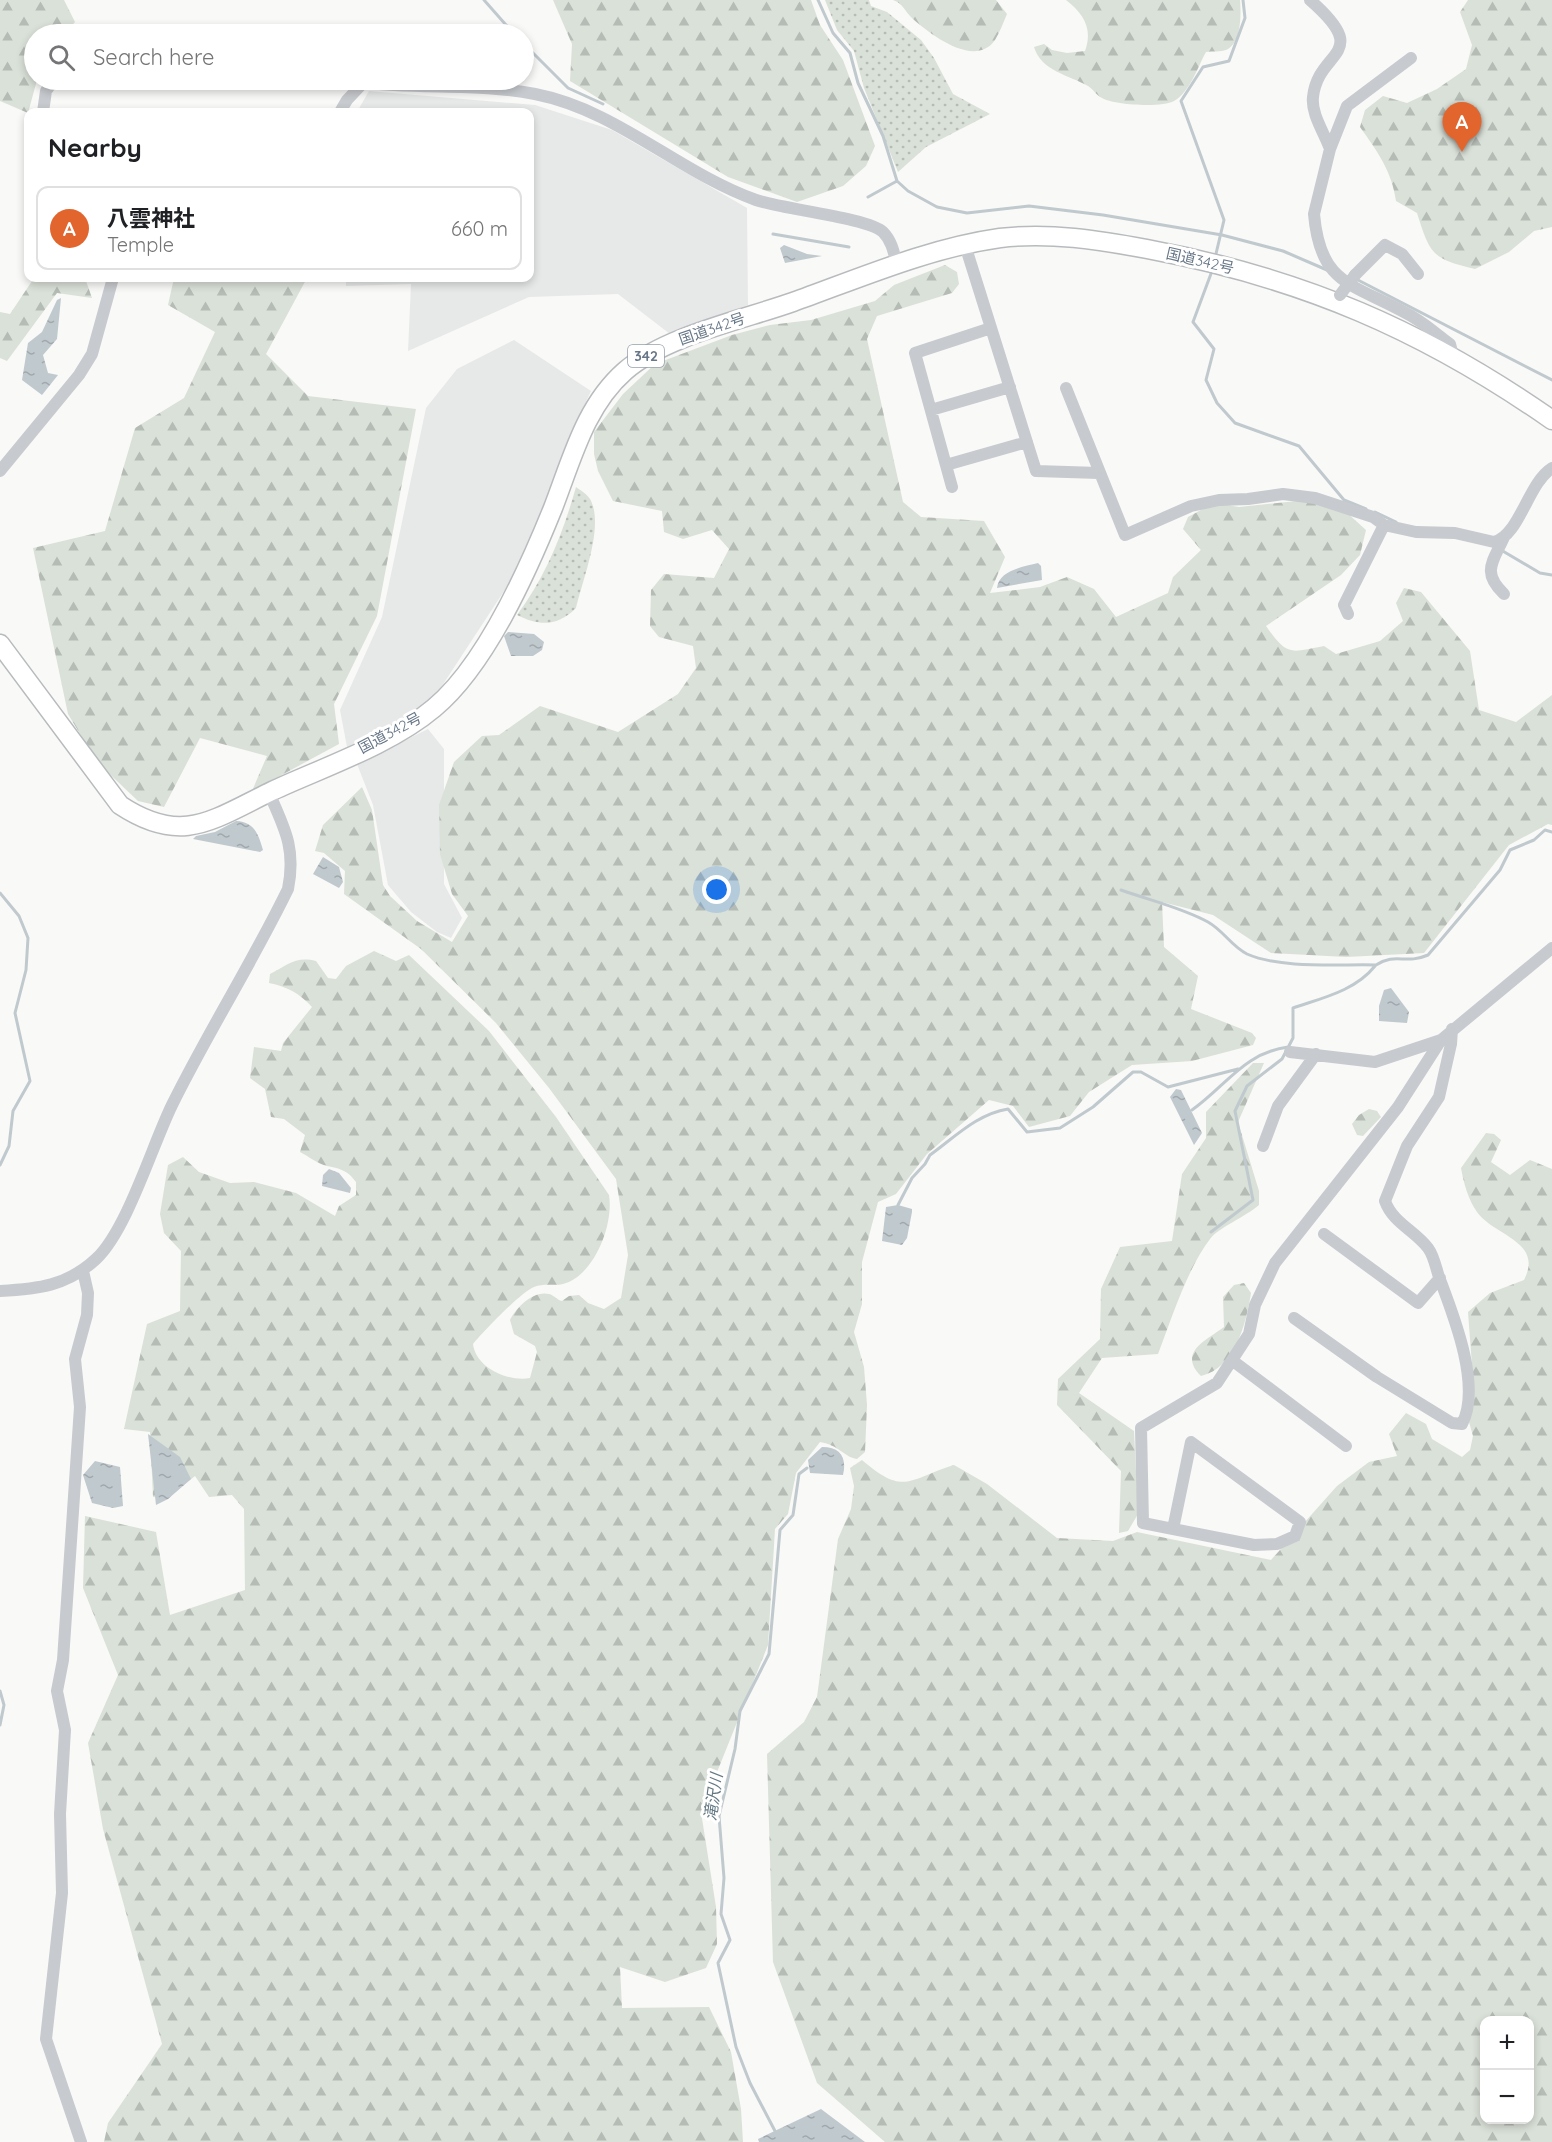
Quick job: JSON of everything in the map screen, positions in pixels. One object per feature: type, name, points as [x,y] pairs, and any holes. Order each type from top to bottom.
[{"type":"highway","name":"国道342号","points":[[0,644],[120,806],[144,821],[170,828],[188,827],[222,816],[387,738],[418,720],[454,688],[484,646],[517,589],[539,543],[588,418],[611,385],[638,361],[674,342],[897,265],[965,245],[1003,238],[1041,236],[1120,244],[1246,271],[1338,298],[1453,356],[1552,420]]},
{"type":"street","points":[[1310,0],[1332,20],[1340,42],[1338,54],[1316,84],[1313,98],[1313,111],[1330,148]]},
{"type":"street","points":[[1411,58],[1347,106],[1330,148],[1314,214],[1325,263],[1341,281],[1407,313],[1450,344],[1453,356]]},
{"type":"street","points":[[44,108],[47,90]]},
{"type":"street","points":[[342,108],[356,90]]},
{"type":"street","points":[[477,90],[534,94],[584,109],[634,133],[735,192],[786,208],[873,226],[887,238],[897,265]]},
{"type":"street","points":[[1338,298],[1355,275],[1385,244],[1402,254],[1418,274]]},
{"type":"street","points":[[965,245],[1036,471],[1099,473]]},
{"type":"street","points":[[0,471],[79,375],[92,354],[111,282]]},
{"type":"street","points":[[952,487],[915,353],[991,328]]},
{"type":"street","points":[[931,410],[1010,387]]},
{"type":"street","points":[[1066,388],[1125,535],[1191,506],[1219,500],[1283,494],[1315,498],[1372,517],[1384,525],[1416,532],[1455,533],[1494,542],[1504,537]]},
{"type":"street","points":[[946,465],[1027,442]]},
{"type":"street","points":[[1504,594],[1492,583],[1489,570],[1504,537],[1536,486],[1552,468]]},
{"type":"street","points":[[1348,614],[1344,605],[1384,525]]},
{"type":"street","points":[[0,1291],[37,1289],[60,1284],[83,1271],[112,1241],[171,1106],[288,890],[293,866],[291,848],[269,793]]},
{"type":"street","points":[[1173,1529],[1191,1442],[1300,1522],[1295,1536],[1277,1544],[1254,1545],[1173,1529],[1143,1523],[1141,1428],[1217,1383],[1249,1334],[1255,1305],[1275,1263],[1398,1107],[1441,1040],[1552,948]]},
{"type":"street","points":[[1294,1318],[1377,1377],[1458,1425],[1465,1418],[1468,1392],[1466,1362],[1452,1309],[1427,1246],[1389,1214],[1385,1201],[1407,1146],[1439,1097],[1451,1044],[1452,1029]]},
{"type":"street","points":[[1290,1052],[1375,1062],[1441,1040]]},
{"type":"street","points":[[1263,1146],[1278,1106],[1316,1054]]},
{"type":"street","points":[[1324,1234],[1418,1303],[1440,1278]]},
{"type":"street","points":[[81,2142],[46,2039],[62,1893],[60,1814],[65,1730],[57,1692],[63,1660],[80,1407],[75,1359],[87,1314],[88,1293],[83,1271]]},
{"type":"street","points":[[1233,1361],[1346,1446]]},
{"type":"shaded area","points":[[369,91],[535,105],[612,130],[747,208],[748,305],[670,334],[618,294],[529,297],[408,351],[411,284],[346,286],[346,282],[534,282],[534,108],[359,108]]},
{"type":"shaded area","points":[[514,340],[591,391],[571,434],[530,544],[512,579],[436,695],[409,715],[347,747],[340,710],[382,617],[426,408],[457,369]]},
{"type":"shaded area","points":[[428,729],[444,749],[444,884],[462,918],[451,938],[437,932],[411,912],[388,885],[373,805],[357,764]]},
{"type":"green space","points":[[0,0],[64,0],[75,22],[73,24],[24,24],[24,90],[34,90],[29,108],[24,108],[24,111],[0,101]]},
{"type":"green space","points":[[553,0],[811,0],[820,25],[843,60],[875,146],[866,166],[843,186],[797,202],[728,177],[570,81],[572,44]]},
{"type":"green space","points":[[825,0],[869,0],[871,6],[887,12],[921,40],[934,58],[953,94],[990,114],[926,147],[898,172],[864,88],[854,51],[837,30]]},
{"type":"green space","points":[[893,0],[996,0],[1007,14],[995,40],[986,48],[976,51],[965,50],[930,33]]},
{"type":"green space","points":[[1066,0],[1240,0],[1238,35],[1226,50],[1206,52],[1189,86],[1174,101],[1149,105],[1116,102],[1102,98],[1088,86],[1049,67],[1034,47],[1044,44],[1052,50],[1067,53],[1085,51],[1088,36],[1085,22],[1078,11]]},
{"type":"green space","points":[[1468,0],[1552,0],[1552,227],[1534,231],[1509,252],[1475,269],[1450,262],[1435,253],[1426,238],[1417,213],[1396,201],[1387,171],[1360,127],[1365,110],[1383,96],[1407,103],[1437,89],[1466,69],[1472,45],[1460,12]]},
{"type":"green space","points":[[945,265],[957,272],[959,284],[952,293],[877,316],[867,339],[903,502],[921,517],[984,521],[1005,557],[990,593],[1040,587],[1067,577],[1094,589],[1116,617],[1168,593],[1173,577],[1201,550],[1183,529],[1188,517],[1214,503],[1239,507],[1307,500],[1345,511],[1366,530],[1360,555],[1341,575],[1266,626],[1279,643],[1290,650],[1324,646],[1336,654],[1380,641],[1403,621],[1396,603],[1404,588],[1421,592],[1470,651],[1479,710],[1516,722],[1552,695],[1552,825],[1548,824],[1509,845],[1424,953],[1346,957],[1271,953],[1213,915],[1162,902],[1164,947],[1198,976],[1191,1009],[1252,1033],[1256,1038],[1253,1045],[1192,1061],[1132,1065],[1089,1092],[1070,1116],[1029,1127],[1013,1106],[989,1100],[927,1154],[896,1194],[878,1202],[862,1262],[862,1304],[854,1332],[864,1367],[867,1405],[865,1452],[857,1459],[820,1442],[796,1473],[788,1514],[775,1529],[768,1645],[701,1812],[716,1907],[717,1944],[706,1968],[665,1982],[620,1967],[622,2008],[709,2007],[731,2052],[741,2109],[743,2142],[104,2142],[108,2123],[162,2044],[103,1829],[88,1743],[118,1675],[83,1588],[85,1516],[156,1532],[170,1615],[245,1590],[244,1509],[232,1495],[209,1497],[195,1476],[168,1498],[153,1497],[150,1432],[124,1429],[147,1324],[180,1311],[181,1251],[164,1233],[160,1214],[168,1165],[183,1157],[199,1172],[230,1183],[254,1182],[296,1193],[335,1216],[339,1206],[356,1195],[356,1182],[343,1171],[320,1164],[300,1152],[305,1135],[284,1119],[271,1117],[265,1089],[250,1078],[254,1047],[281,1051],[283,1043],[312,1007],[293,991],[269,983],[270,974],[292,962],[309,960],[316,961],[328,978],[336,979],[346,966],[374,951],[396,961],[409,955],[489,1031],[556,1117],[609,1195],[610,1207],[605,1234],[600,1248],[584,1271],[563,1284],[541,1285],[520,1296],[473,1344],[475,1353],[494,1372],[512,1378],[530,1378],[537,1352],[535,1346],[514,1334],[510,1320],[516,1310],[526,1301],[543,1293],[562,1301],[569,1296],[579,1295],[588,1303],[604,1309],[621,1298],[628,1255],[616,1179],[549,1088],[496,1023],[421,949],[344,894],[345,871],[324,853],[315,851],[323,825],[362,787],[372,810],[383,885],[390,896],[417,921],[452,942],[468,916],[452,894],[440,854],[439,805],[454,762],[482,736],[499,735],[540,706],[618,732],[678,694],[696,668],[693,646],[659,637],[650,626],[651,590],[664,574],[714,578],[729,549],[712,530],[683,539],[664,532],[662,511],[613,501],[598,471],[594,454],[594,432],[623,394],[655,364],[732,335],[770,325],[811,320],[875,301],[894,285]]},
{"type":"green space","points":[[31,282],[86,282],[92,298],[57,293],[7,361],[0,358],[0,312],[10,314]]},
{"type":"green space","points":[[173,282],[305,282],[266,354],[308,396],[416,409],[377,616],[334,704],[339,744],[252,791],[267,756],[200,738],[164,807],[138,801],[97,762],[68,714],[33,548],[105,531],[135,428],[184,398],[215,332],[168,305]]},
{"type":"green space","points":[[576,487],[590,499],[595,523],[591,553],[576,608],[562,619],[548,623],[525,619],[517,615],[537,585],[552,554]]},
{"type":"green space","points":[[1253,1063],[1264,1063],[1238,1122],[1259,1191],[1259,1205],[1210,1239],[1194,1264],[1158,1354],[1102,1358],[1079,1393],[1134,1431],[1138,1514],[1128,1531],[1119,1533],[1121,1471],[1057,1405],[1058,1379],[1100,1339],[1101,1289],[1120,1247],[1172,1241],[1182,1174],[1206,1138],[1206,1112]]},
{"type":"green space","points":[[1369,1109],[1377,1111],[1381,1117],[1363,1136],[1357,1135],[1352,1124],[1359,1115]]},
{"type":"green space","points":[[1486,1133],[1494,1134],[1501,1140],[1491,1162],[1510,1175],[1530,1160],[1552,1169],[1552,2142],[885,2142],[817,2083],[773,1962],[767,1754],[804,1722],[817,1697],[838,1539],[851,1509],[854,1486],[850,1468],[862,1460],[887,1478],[906,1482],[954,1465],[987,1484],[1057,1538],[1113,1541],[1137,1532],[1271,1560],[1337,1486],[1369,1462],[1397,1456],[1389,1434],[1406,1413],[1426,1424],[1432,1439],[1462,1457],[1470,1450],[1473,1436],[1469,1422],[1474,1392],[1468,1312],[1490,1293],[1524,1280],[1528,1267],[1527,1256],[1522,1248],[1477,1212],[1467,1191],[1461,1168]]},
{"type":"green space","points":[[1244,1283],[1251,1293],[1246,1318],[1237,1343],[1222,1364],[1201,1376],[1194,1368],[1193,1353],[1197,1347],[1224,1327],[1223,1297],[1234,1285]]},
{"type":"water","points":[[784,245],[807,254],[822,256],[785,263],[780,248]]},
{"type":"water","points":[[61,298],[57,339],[43,355],[48,373],[58,375],[42,395],[22,380],[28,343],[42,332],[57,300]]},
{"type":"water","points":[[1038,563],[1041,566],[1042,580],[997,588],[1002,577],[1007,573]]},
{"type":"water","points":[[508,632],[534,634],[544,642],[542,650],[533,656],[511,656],[504,636]]},
{"type":"water","points":[[236,821],[251,826],[263,850],[260,852],[193,839],[196,836],[215,832]]},
{"type":"water","points":[[323,857],[339,867],[343,882],[339,888],[313,874]]},
{"type":"water","points":[[1391,988],[1409,1012],[1407,1023],[1379,1021],[1379,1006],[1384,990]]},
{"type":"water","points":[[1176,1089],[1181,1090],[1202,1133],[1194,1145],[1170,1097]]},
{"type":"water","points":[[329,1169],[339,1173],[351,1188],[350,1193],[322,1186],[323,1175]]},
{"type":"water","points":[[898,1205],[912,1209],[907,1238],[902,1245],[882,1241],[886,1207]]},
{"type":"water","points":[[148,1434],[180,1457],[191,1479],[168,1499],[156,1505]]},
{"type":"water","points":[[822,1447],[834,1449],[841,1455],[844,1463],[843,1475],[810,1473],[808,1460]]},
{"type":"water","points":[[95,1461],[120,1467],[123,1506],[113,1508],[92,1503],[83,1475]]},
{"type":"water","points":[[821,2109],[865,2142],[759,2142],[758,2139]]},
{"type":"waterway","points":[[484,0],[505,24]]},
{"type":"waterway","points":[[818,0],[833,33],[850,53],[858,83],[883,136],[897,181],[908,191],[937,207],[967,213],[1029,206],[1103,215],[1222,235],[1283,251],[1327,270]]},
{"type":"waterway","points":[[1215,258],[1224,220],[1181,101],[1203,67],[1229,61],[1245,18],[1243,0]]},
{"type":"waterway","points":[[534,54],[568,88],[603,104]]},
{"type":"waterway","points":[[868,197],[897,181]]},
{"type":"waterway","points":[[773,234],[849,247]]},
{"type":"waterway","points":[[1212,271],[1193,322],[1214,349],[1206,380],[1217,403],[1235,423],[1299,446],[1344,500],[1366,509]]},
{"type":"waterway","points":[[1356,279],[1552,380]]},
{"type":"waterway","points":[[1375,512],[1396,522]]},
{"type":"waterway","points":[[1501,550],[1540,573],[1552,575]]},
{"type":"waterway","points":[[1121,890],[1198,917],[1214,926],[1241,951],[1261,959],[1293,964],[1376,965],[1389,959],[1413,959],[1428,955],[1500,870],[1510,850],[1534,840],[1545,830],[1552,832]]},
{"type":"waterway","points":[[0,893],[19,916],[28,938],[26,970],[15,1013],[30,1081],[13,1111],[9,1146],[0,1165]]},
{"type":"waterway","points":[[1211,1232],[1253,1200],[1235,1111],[1247,1086],[1282,1059],[1293,1038],[1293,1008],[1348,988],[1367,975],[1375,966]]},
{"type":"waterway","points":[[1192,1110],[1248,1063],[1273,1050],[1288,1047]]},
{"type":"waterway","points":[[898,1205],[912,1178],[930,1155],[967,1127],[986,1116],[1008,1109],[1027,1132],[1060,1128],[1093,1107],[1133,1072],[1141,1072],[1168,1087],[1238,1069]]},
{"type":"waterway","name":"滝沢川","points":[[775,2131],[750,2083],[736,2047],[718,1963],[730,1940],[721,1914],[724,1878],[719,1816],[735,1749],[740,1711],[769,1654],[780,1530],[793,1515],[799,1474],[807,1468]]},
{"type":"waterway","points":[[0,1691],[4,1705],[0,1725]]},
{"type":"place","name":"八雲神社","points":[[1462,152]]}]
